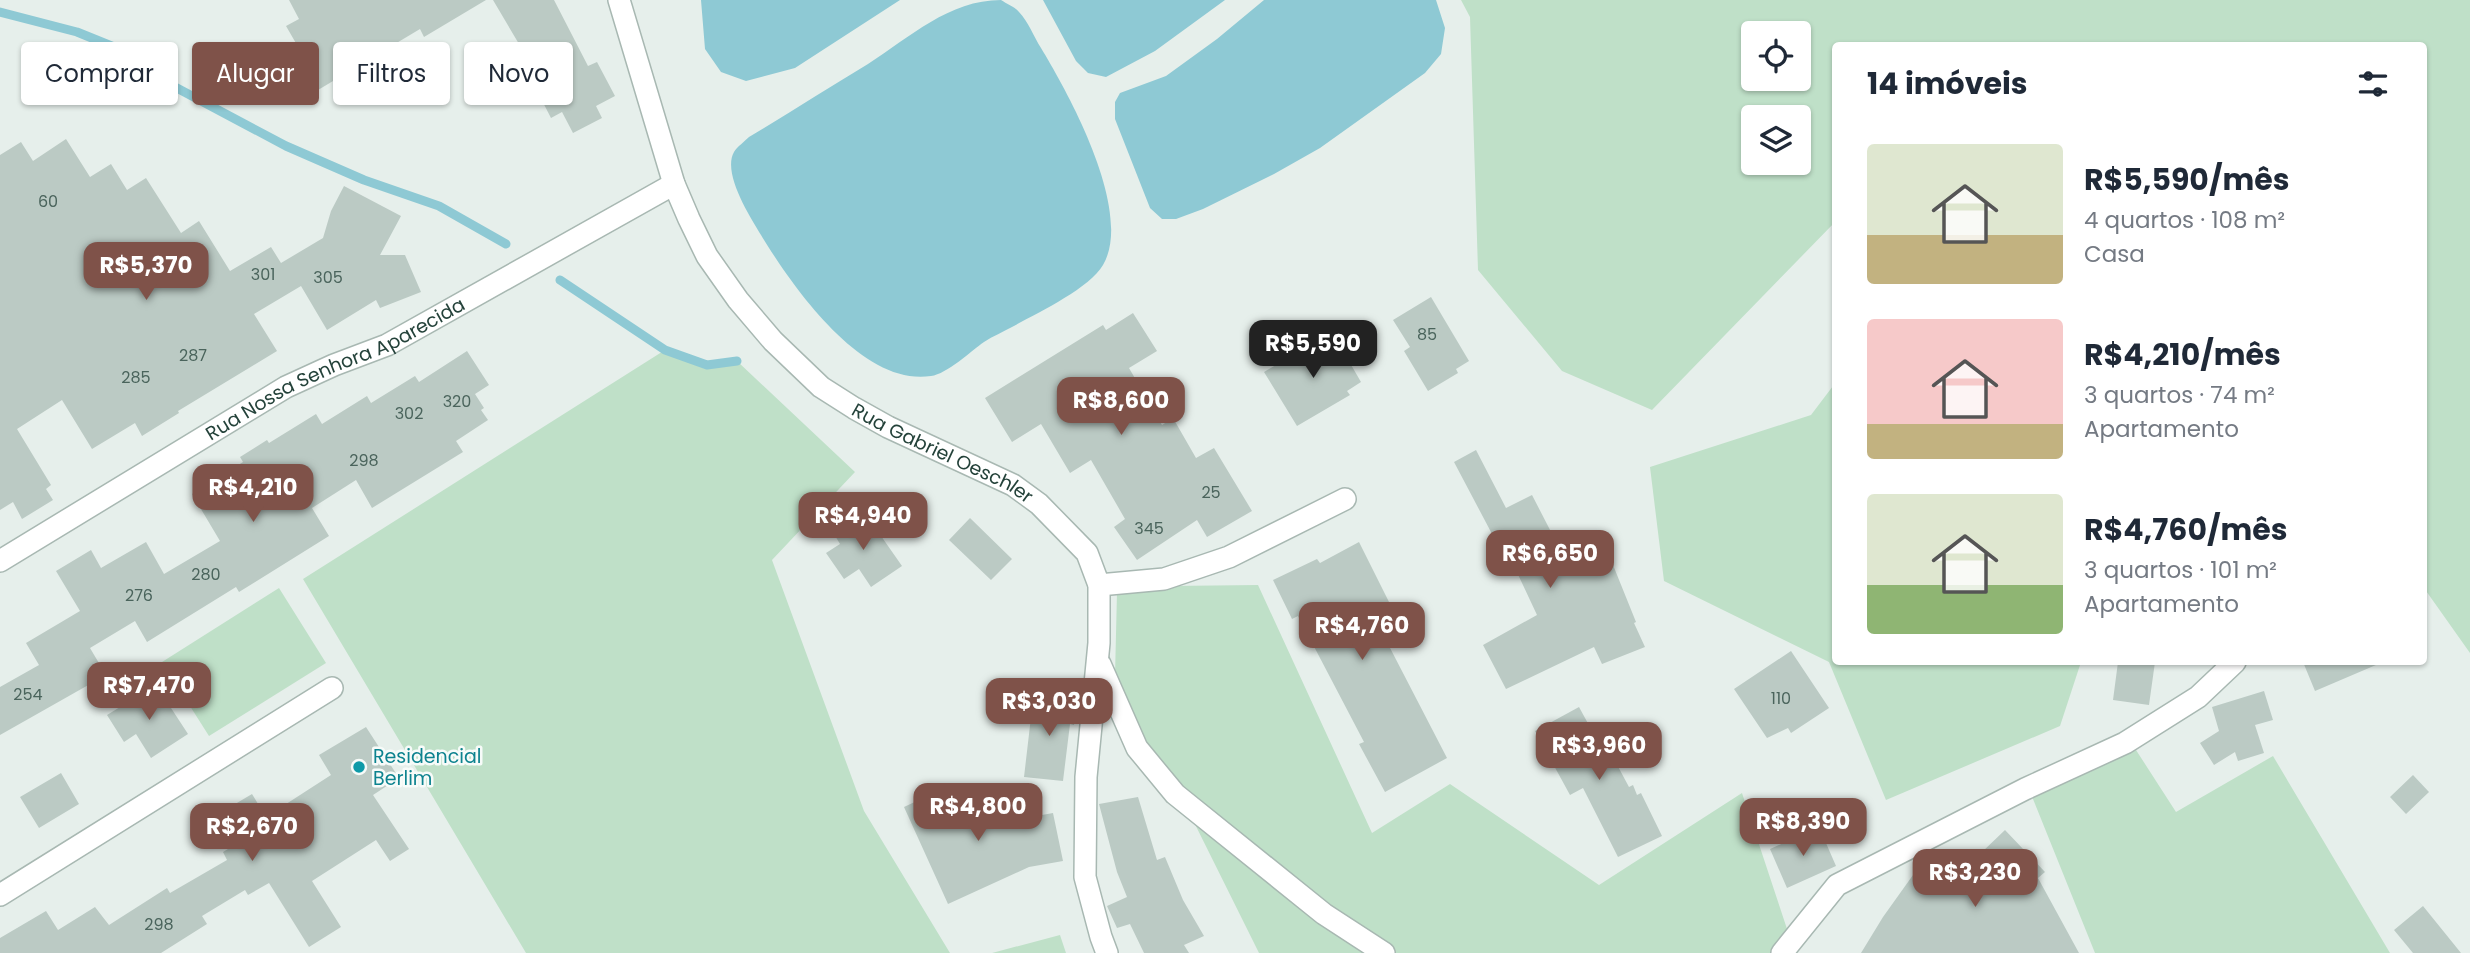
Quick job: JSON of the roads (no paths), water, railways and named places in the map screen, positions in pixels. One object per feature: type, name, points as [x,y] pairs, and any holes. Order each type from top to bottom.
[{"type":"street","name":"Rua Gabriel Oeschler","points":[[619,0],[674,184],[707,256],[738,300],[773,341],[821,387],[888,427],[1013,485],[1039,504],[1087,553],[1099,585],[1099,662],[1086,777],[1085,877],[1107,953]]},
{"type":"street","name":"Rua Nossa Senhora Aparecida","points":[[0,561],[286,387],[387,345],[674,184]]},
{"type":"street","points":[[1099,585],[1164,579],[1216,561],[1271,538],[1345,499]]},
{"type":"street","points":[[1099,662],[1137,748],[1175,794],[1324,914],[1384,953]]},
{"type":"street","points":[[1782,953],[1838,885],[2025,789],[2124,743],[2198,697],[2232,665]]},
{"type":"street","points":[[0,895],[332,688]]},
{"type":"water","points":[[701,0],[900,0],[795,68],[746,81],[721,72],[705,49]]},
{"type":"water","points":[[1001,0],[1025,20],[1081,123],[1104,185],[1110,215],[1110,242],[1103,265],[1075,291],[987,340],[944,371],[931,376],[905,375],[880,366],[855,350],[810,305],[774,256],[750,217],[734,183],[731,161],[735,150],[749,137],[931,22],[964,6]]},
{"type":"water","points":[[1043,0],[1225,0],[1155,51],[1106,77],[1088,73],[1076,61]]},
{"type":"water","points":[[1264,0],[1436,0],[1445,28],[1441,54],[1425,73],[1320,148],[1203,209],[1176,219],[1162,219],[1150,208],[1115,119],[1115,102],[1120,93],[1166,76]]},
{"type":"waterway","points":[[0,12],[77,32],[119,49],[175,87],[286,146],[364,180],[439,206],[506,244]]},
{"type":"waterway","points":[[560,280],[665,350],[707,365],[737,361]]},
{"type":"place","name":"Residencial Berlim","points":[[359,767]]}]
